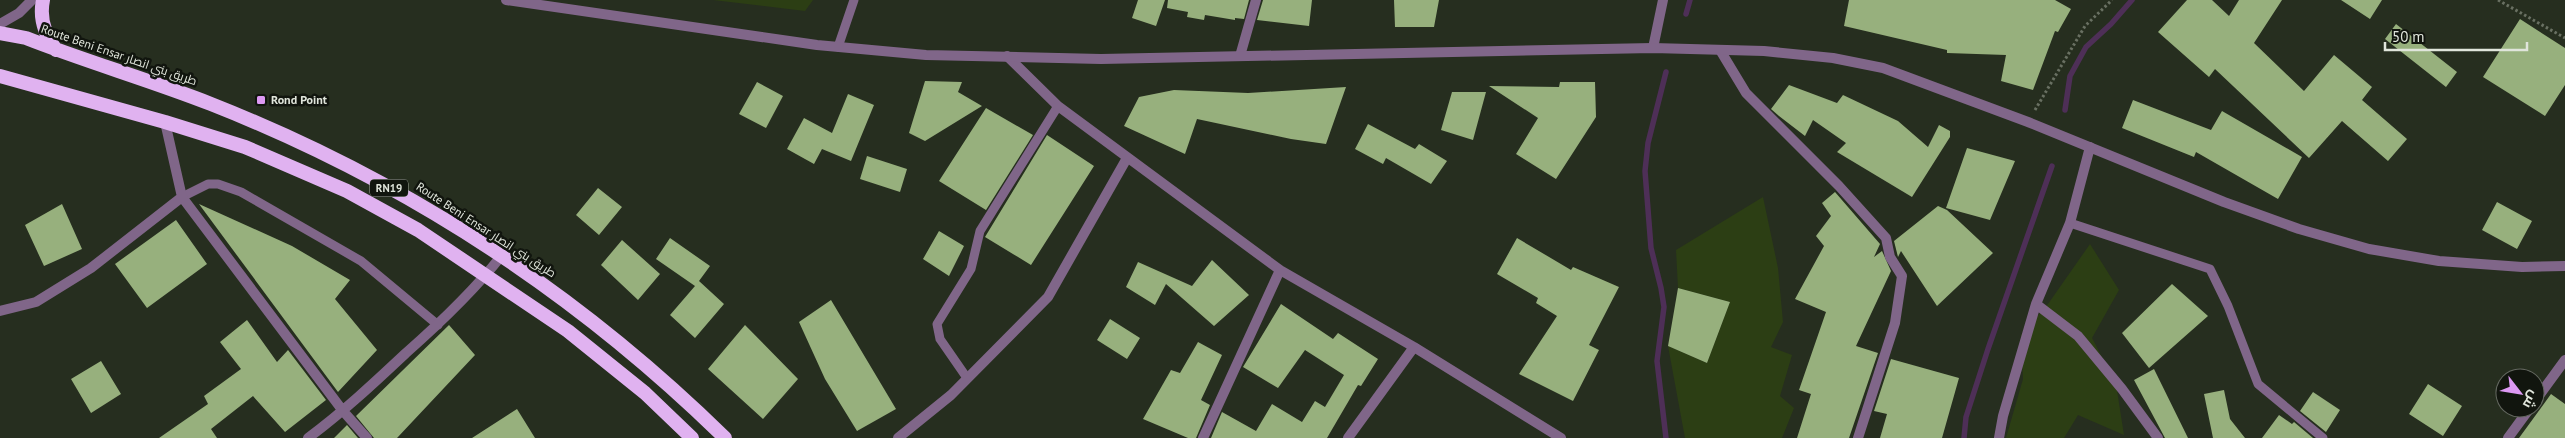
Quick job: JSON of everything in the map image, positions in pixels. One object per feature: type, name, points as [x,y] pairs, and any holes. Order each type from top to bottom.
[{"type":"highway","points":[[43,0],[42,17],[44,29],[56,50]]},
{"type":"highway","name":"Route Beni Ensar طريق بني انصار","points":[[0,33],[26,38],[56,50],[134,75],[286,136],[432,211],[543,283],[622,344],[724,438]]},
{"type":"highway","name":"RN19","points":[[0,76],[165,122],[264,154],[347,191],[418,230],[568,331],[607,362],[692,438]]},
{"type":"street","points":[[0,24],[19,13],[32,0]]},
{"type":"street","points":[[506,0],[838,47],[926,55],[1100,58],[1653,48],[1720,50],[1833,58],[1882,68],[2028,122],[2224,202],[2299,229],[2370,249],[2439,261],[2522,267],[2565,266]]},
{"type":"street","points":[[1240,56],[1256,0]]},
{"type":"street","points":[[1653,48],[1663,0]]},
{"type":"street","points":[[1720,50],[1746,93],[1839,186],[1886,238],[1890,256],[1902,276],[1895,323],[1858,438]]},
{"type":"street","points":[[1006,56],[1058,106],[1280,270],[1414,347],[1547,434],[1561,438]]},
{"type":"street","points":[[165,122],[182,197],[343,411],[366,438]]},
{"type":"street","points":[[2000,438],[2003,416],[2036,304],[2070,223],[2090,147]]},
{"type":"street","points":[[898,438],[951,395],[1048,298],[1126,158]]},
{"type":"street","points":[[0,311],[36,302],[90,268],[182,197]]},
{"type":"street","points":[[308,438],[343,411],[438,325],[486,275],[502,255]]},
{"type":"street","points":[[1203,438],[1280,270]]},
{"type":"street","points":[[2036,304],[2078,336],[2122,389],[2158,438]]},
{"type":"street","points":[[1348,438],[1414,347]]},
{"type":"street","points":[[2545,387],[2565,360]]},
{"type":"street","points":[[2508,438],[2523,418]]},
{"type":"lane","points":[[838,47],[854,0]]},
{"type":"lane","points":[[967,378],[940,339],[938,324],[970,269],[980,231],[1058,106]]},
{"type":"lane","points":[[182,197],[208,184],[218,184],[241,192],[362,261],[438,325]]},
{"type":"lane","points":[[2070,223],[2210,269],[2228,306],[2258,384],[2323,438]]},
{"type":"path","points":[[2028,122],[2085,26],[2112,0]]},
{"type":"path","points":[[2498,0],[2565,38]]},
{"type":"green space","points":[[713,0],[813,0],[805,11]]},
{"type":"green space","points":[[1763,197],[1778,268],[1783,322],[1771,347],[1792,355],[1780,396],[1794,408],[1782,438],[1685,438],[1668,346],[1707,363],[1730,302],[1678,288],[1676,250]]},
{"type":"green space","points":[[2090,244],[2119,290],[2092,338],[2116,384],[2124,435],[2078,415],[2064,438],[2006,438],[2023,379],[2021,335],[2048,304]]},
{"type":"building","points":[[1138,0],[1165,0],[1156,26],[1132,18]]},
{"type":"building","points":[[1168,0],[1249,0],[1244,19],[1235,18],[1235,20],[1205,15],[1204,20],[1187,17],[1188,12],[1167,8]]},
{"type":"building","points":[[1263,0],[1312,0],[1309,26],[1257,20]]},
{"type":"building","points":[[1394,0],[1439,0],[1434,27],[1395,27]]},
{"type":"building","points":[[1849,0],[2055,0],[2071,9],[2058,32],[2055,31],[2033,90],[2001,81],[2006,55],[1947,53],[1947,50],[1844,26]]},
{"type":"building","points":[[2187,0],[2212,0],[2229,16],[2239,0],[2282,0],[2254,43],[2304,91],[2334,55],[2372,87],[2362,100],[2407,139],[2388,161],[2342,121],[2309,158],[2215,69],[2209,77],[2158,32]]},
{"type":"building","points":[[2341,0],[2382,0],[2370,19]]},
{"type":"building","points":[[2520,19],[2565,48],[2565,85],[2545,116],[2483,77]]},
{"type":"building","points":[[2396,24],[2457,72],[2446,87],[2385,39]]},
{"type":"building","points":[[925,81],[962,82],[958,92],[982,106],[925,141],[909,133]]},
{"type":"building","points":[[757,82],[783,96],[766,128],[739,114]]},
{"type":"building","points":[[1560,82],[1595,82],[1596,117],[1556,179],[1516,154],[1538,118],[1489,86],[1559,87]]},
{"type":"building","points":[[1789,85],[1837,103],[1843,95],[1898,121],[1928,147],[1939,125],[1950,131],[1950,137],[1912,197],[1837,152],[1846,143],[1813,120],[1805,136],[1771,109]]},
{"type":"building","points":[[1346,87],[1326,144],[1291,139],[1197,119],[1185,154],[1124,126],[1139,97],[1174,90],[1248,93]]},
{"type":"building","points":[[1452,92],[1486,92],[1473,140],[1441,130]]},
{"type":"building","points":[[848,94],[874,105],[851,161],[822,149],[814,164],[787,149],[804,118],[832,133]]},
{"type":"building","points":[[2133,100],[2211,130],[2222,111],[2302,157],[2278,199],[2196,152],[2194,157],[2122,128]]},
{"type":"building","points":[[986,108],[1033,135],[986,210],[939,181]]},
{"type":"building","points":[[1368,124],[1415,149],[1419,144],[1447,161],[1431,184],[1386,158],[1383,164],[1355,149]]},
{"type":"building","points":[[1047,135],[1094,166],[1031,265],[985,237]]},
{"type":"building","points":[[1967,148],[2015,161],[1990,220],[1946,208]]},
{"type":"building","points":[[867,156],[907,169],[900,192],[860,179]]},
{"type":"building","points":[[598,188],[622,207],[599,235],[576,215]]},
{"type":"building","points":[[1835,192],[1880,244],[1874,257],[1882,251],[1891,271],[1856,346],[1878,353],[1849,438],[1797,438],[1811,394],[1799,390],[1826,312],[1795,299],[1824,246],[1816,236],[1831,216],[1822,203]]},
{"type":"building","points":[[2497,202],[2532,221],[2517,249],[2482,230]]},
{"type":"building","points":[[62,204],[82,249],[44,266],[25,225]]},
{"type":"building","points":[[199,204],[292,246],[350,280],[335,299],[377,350],[338,392]]},
{"type":"building","points":[[1938,206],[1947,210],[1993,253],[1937,306],[1901,251],[1898,257],[1894,241]]},
{"type":"building","points":[[176,220],[207,264],[147,308],[115,264]]},
{"type":"building","points":[[939,231],[964,246],[949,276],[923,259]]},
{"type":"building","points":[[670,238],[710,266],[699,281],[724,304],[695,338],[670,315],[695,286],[656,259]]},
{"type":"building","points":[[1517,238],[1571,270],[1573,267],[1619,287],[1589,345],[1599,350],[1573,401],[1519,374],[1557,316],[1536,303],[1538,298],[1497,274]]},
{"type":"building","points":[[622,240],[660,274],[638,300],[601,265]]},
{"type":"building","points":[[1212,260],[1249,295],[1214,326],[1166,284],[1155,305],[1126,287],[1138,262],[1192,286]]},
{"type":"building","points":[[2172,284],[2208,316],[2149,368],[2122,333]]},
{"type":"building","points":[[1678,288],[1730,302],[1707,363],[1668,346]]},
{"type":"building","points":[[831,300],[896,409],[857,431],[825,379],[799,322]]},
{"type":"building","points":[[1281,304],[1333,339],[1338,333],[1378,359],[1361,386],[1358,385],[1327,438],[1211,438],[1222,412],[1256,431],[1272,404],[1302,422],[1315,401],[1325,407],[1344,375],[1305,350],[1278,388],[1243,367]]},
{"type":"building","points":[[1110,319],[1140,338],[1127,359],[1097,340]]},
{"type":"building","points":[[247,320],[277,362],[288,350],[326,400],[285,432],[253,396],[211,429],[217,438],[159,438],[208,404],[204,396],[241,369],[220,342]]},
{"type":"building","points":[[449,325],[475,355],[397,438],[374,438],[356,416]]},
{"type":"building","points":[[745,325],[798,379],[763,419],[708,369]]},
{"type":"building","points":[[1198,342],[1222,355],[1201,400],[1210,405],[1196,438],[1188,438],[1143,419],[1171,370],[1180,373]]},
{"type":"building","points":[[1891,359],[1959,378],[1942,438],[1880,438],[1887,414],[1874,411]]},
{"type":"building","points":[[101,361],[121,394],[91,413],[71,379]]},
{"type":"building","points":[[2154,369],[2188,438],[2165,438],[2134,380]]},
{"type":"building","points":[[2428,384],[2462,406],[2443,436],[2409,414]]},
{"type":"building","points":[[2224,390],[2230,419],[2245,438],[2213,438],[2204,394]]},
{"type":"building","points":[[2313,392],[2340,410],[2326,432],[2300,411]]},
{"type":"building","points":[[2551,394],[2565,404],[2565,438],[2519,438],[2534,418],[2545,418],[2545,402]]},
{"type":"building","points":[[517,409],[535,438],[472,438]]},
{"type":"building","points":[[2279,415],[2292,424],[2294,422],[2313,438],[2262,438]]},
{"type":"building","points":[[347,425],[358,438],[334,438]]},
{"type":"waterway","points":[[1686,14],[1690,0]]},
{"type":"waterway","points":[[2065,110],[2070,76],[2086,47],[2111,24],[2132,0]]},
{"type":"waterway","points":[[1666,72],[1648,143],[1645,171],[1651,248],[1664,307],[1657,361],[1666,438]]},
{"type":"waterway","points":[[1964,438],[1966,417],[2052,166]]},
{"type":"place","name":"Rond Point","points":[[261,100]]}]
